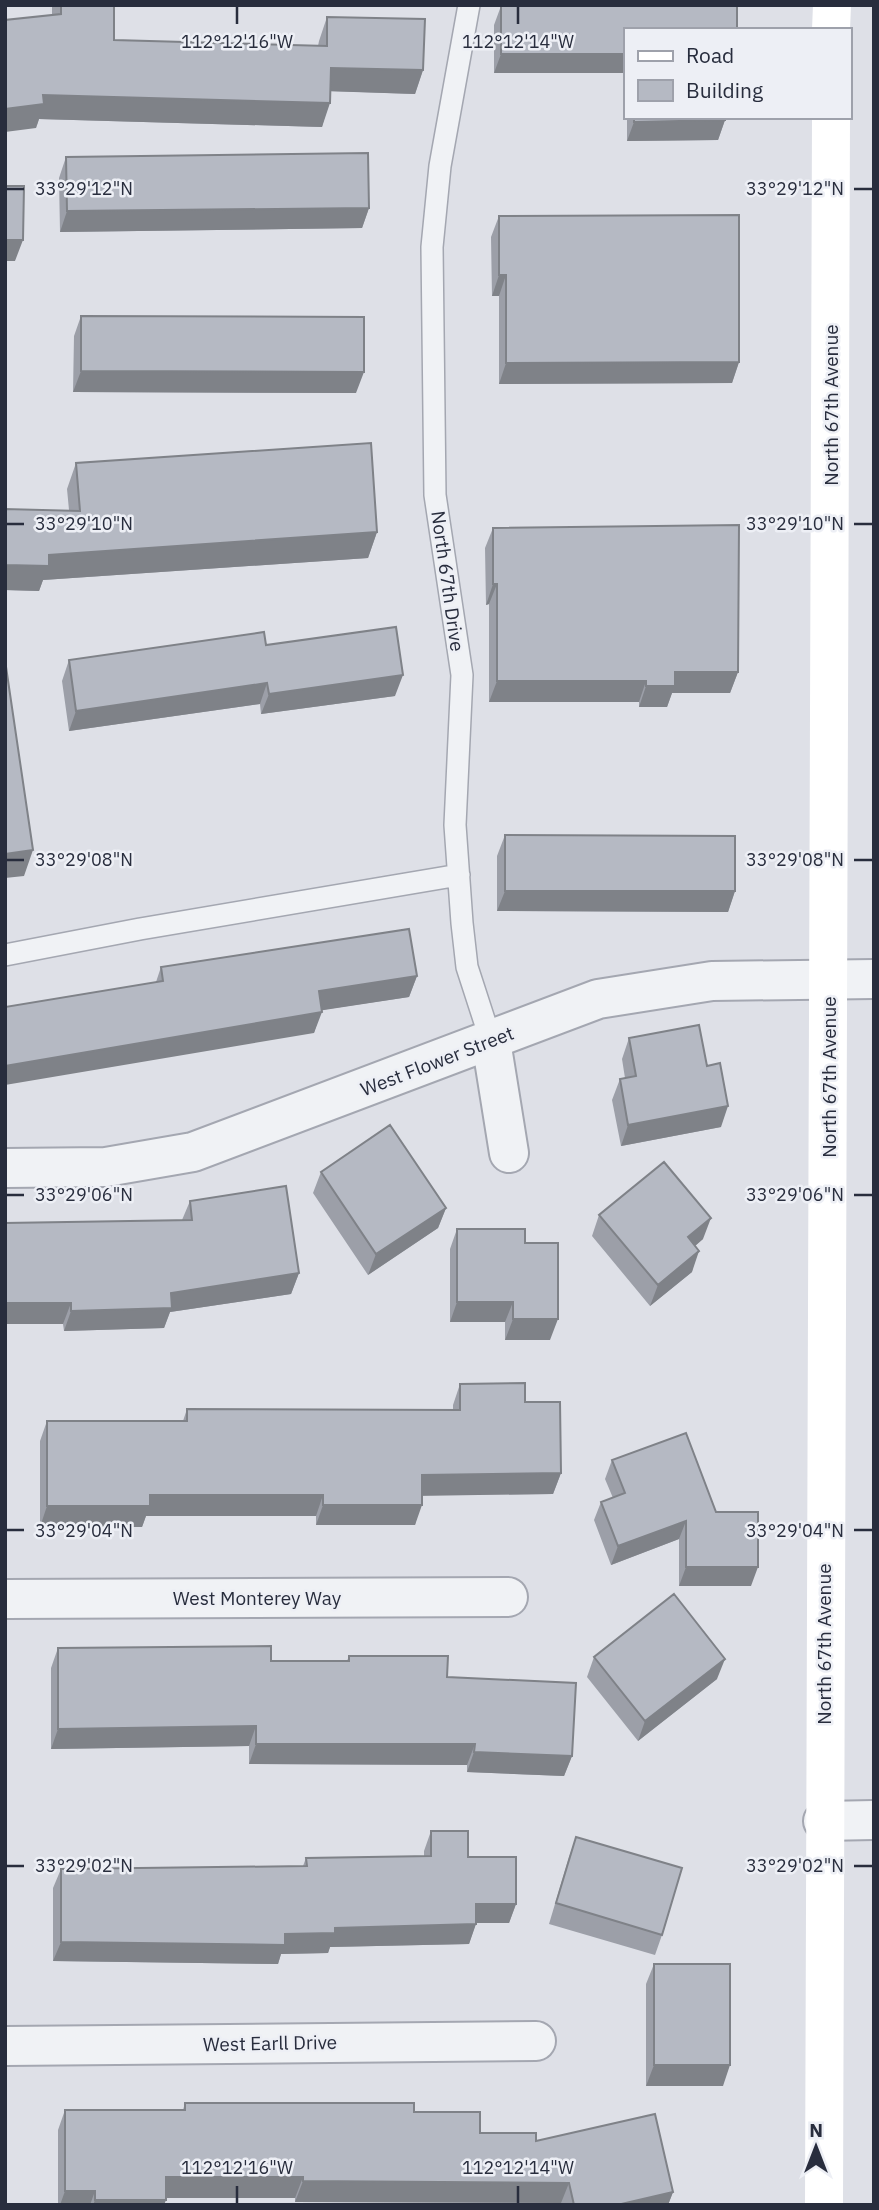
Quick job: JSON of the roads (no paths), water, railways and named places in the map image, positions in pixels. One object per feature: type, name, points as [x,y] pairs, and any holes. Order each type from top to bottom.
[{"type":"main road","points":[[831,28],[832,5]]},
{"type":"main road","name":"North 67th Avenue","points":[[824,2205],[823,1821],[830,978],[831,119]]},
{"type":"street","name":"West Flower Street","points":[[5,1168],[106,1167],[193,1152],[598,999],[712,981],[874,979]]},
{"type":"street","name":"North 67th Drive","points":[[491,1041],[509,1153]]},
{"type":"street","name":"West Monterey Way","points":[[5,1600],[508,1597]]},
{"type":"street","points":[[823,1821],[874,1820]]},
{"type":"street","name":"West Earll Drive","points":[[5,2046],[536,2041]]},
{"type":"lane","name":"North 67th Drive","points":[[469,5],[440,166],[432,247],[435,495],[462,675],[455,825],[467,967],[491,1041]]},
{"type":"lane","points":[[5,955],[140,929],[459,875]]}]
